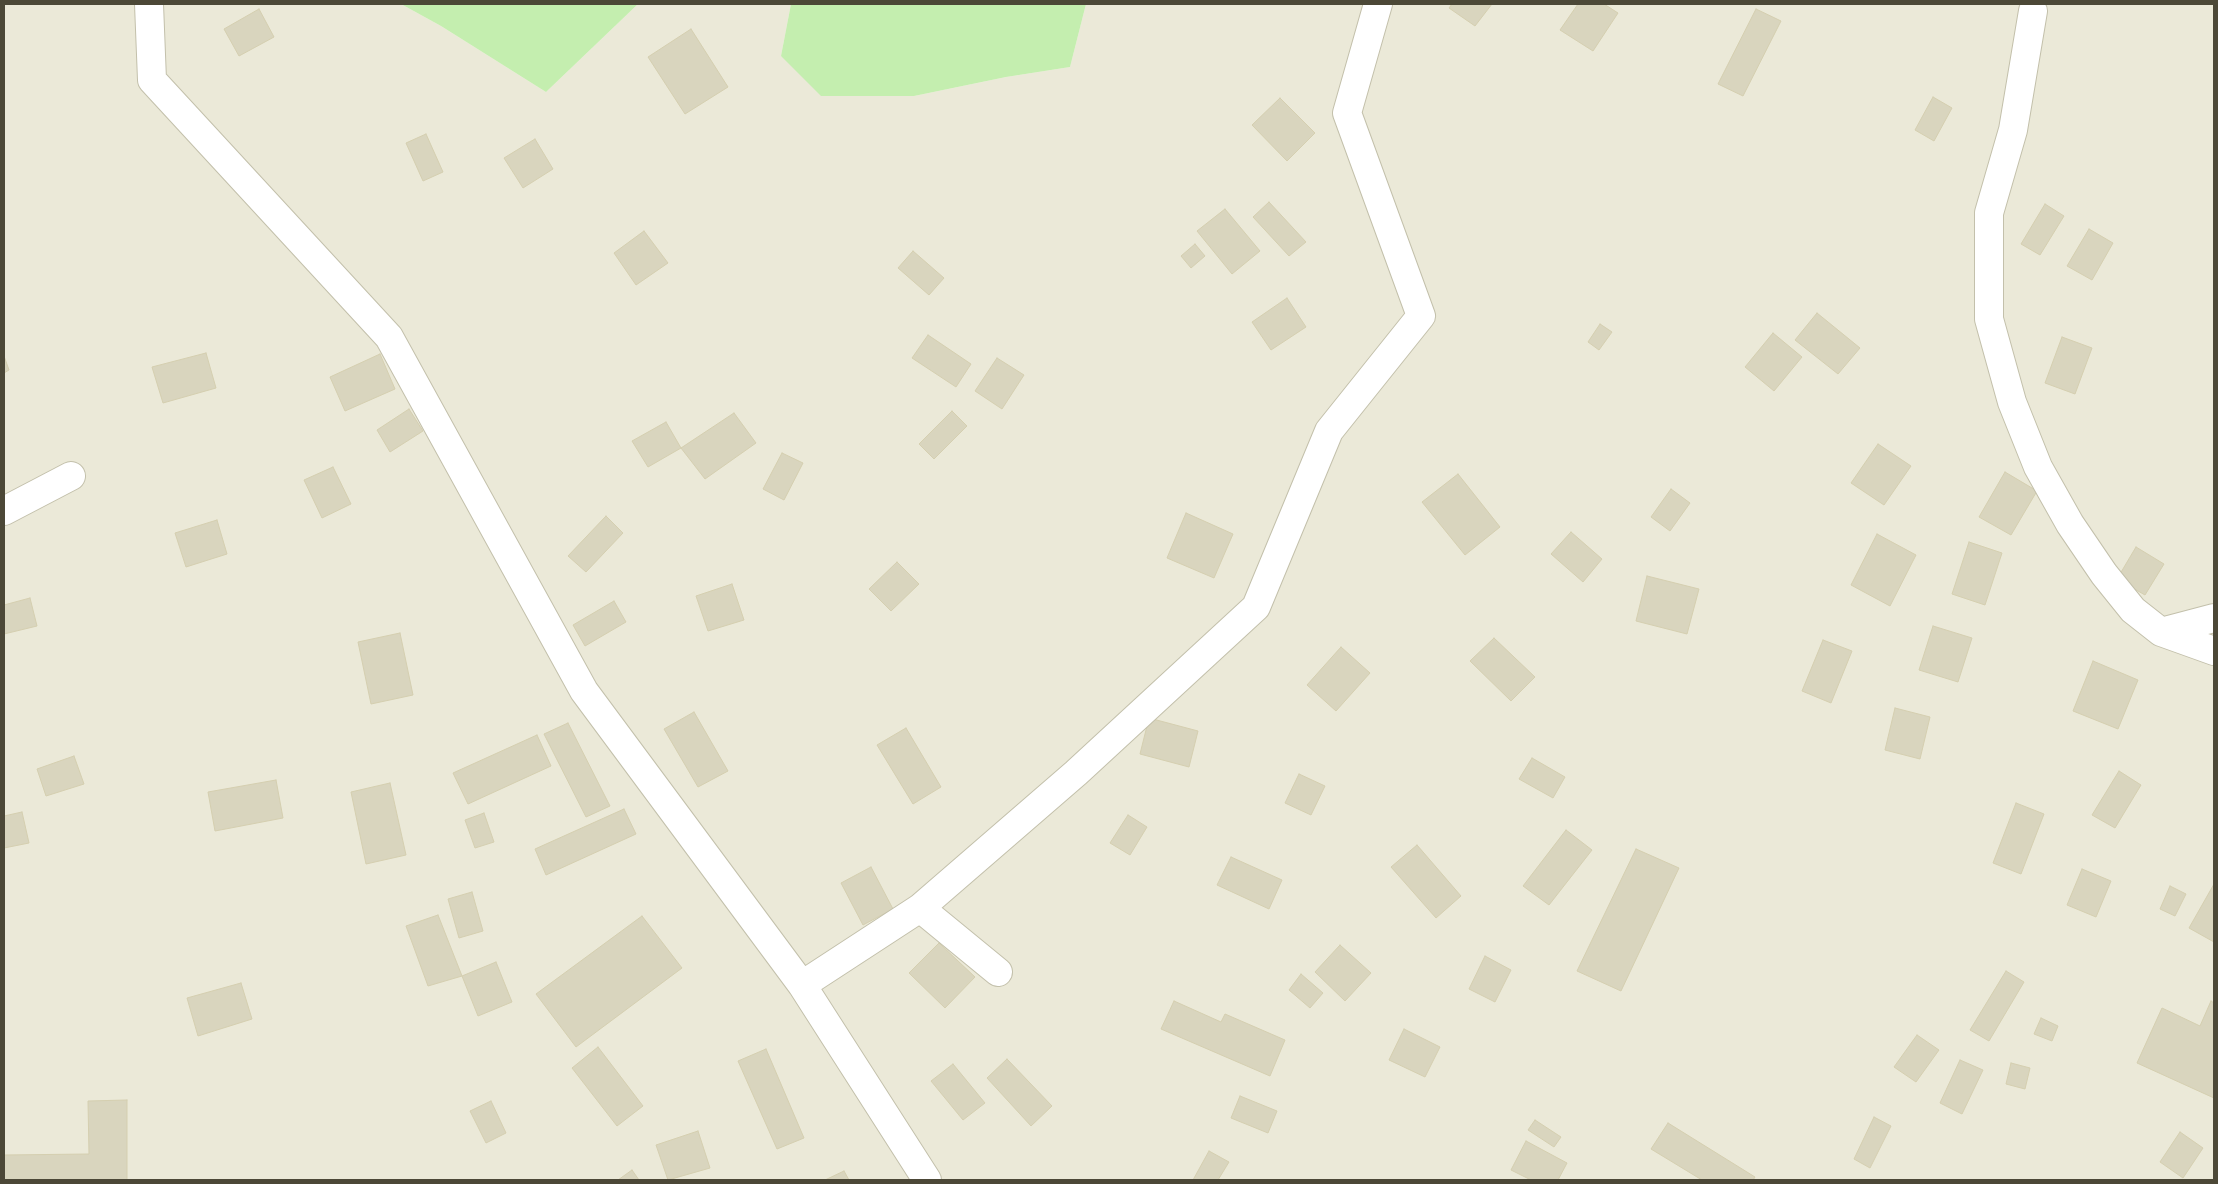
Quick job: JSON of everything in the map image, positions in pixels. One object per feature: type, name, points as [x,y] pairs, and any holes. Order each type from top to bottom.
[{"type":"street","points":[[149,4],[152,80],[389,337],[584,691],[802,985],[927,1180]]},
{"type":"street","points":[[802,985],[920,908],[1076,773],[1256,608],[1329,431],[1421,316],[1347,113],[1378,4]]},
{"type":"street","points":[[2033,11],[2013,130],[1989,213],[1989,319],[2012,402],[2038,467],[2070,524],[2104,574],[2133,610],[2161,632],[2214,651]]},
{"type":"street","points":[[4,511],[71,476]]},
{"type":"street","points":[[2161,632],[2214,618]]},
{"type":"street","points":[[920,908],[998,972]]},
{"type":"shaded area","points":[[4,4],[401,4],[441,26],[546,92],[638,4],[791,4],[781,56],[914,96],[1006,77],[1070,67],[1086,4],[2214,4],[2214,1180],[4,1180]]},
{"type":"green space","points":[[401,4],[638,4],[546,92],[441,26]]},
{"type":"green space","points":[[791,4],[1086,4],[1070,67],[1006,77],[914,96],[821,96],[781,56]]},
{"type":"building","points":[[1452,4],[1492,4],[1475,26],[1449,8]]},
{"type":"building","points":[[1578,4],[1604,4],[1618,13],[1593,51],[1560,30]]},
{"type":"building","points":[[259,9],[274,37],[239,56],[224,29]]},
{"type":"building","points":[[1756,9],[1781,21],[1743,96],[1718,84]]},
{"type":"building","points":[[691,29],[728,87],[685,114],[648,57]]},
{"type":"building","points":[[1933,97],[1952,108],[1934,141],[1915,130]]},
{"type":"building","points":[[1280,98],[1315,133],[1287,161],[1252,125]]},
{"type":"building","points":[[426,134],[443,172],[423,181],[406,143]]},
{"type":"building","points":[[535,139],[553,169],[523,188],[504,158]]},
{"type":"building","points":[[1269,202],[1306,242],[1289,256],[1253,217]]},
{"type":"building","points":[[2045,204],[2064,216],[2040,255],[2021,244]]},
{"type":"building","points":[[1225,209],[1260,251],[1232,274],[1197,231]]},
{"type":"building","points":[[2089,229],[2113,243],[2092,280],[2067,266]]},
{"type":"building","points":[[644,231],[668,263],[636,285],[614,253]]},
{"type":"building","points":[[1195,244],[1205,256],[1191,268],[1181,256]]},
{"type":"building","points":[[913,251],[944,278],[929,295],[898,268]]},
{"type":"building","points":[[1287,298],[1306,327],[1271,350],[1252,322]]},
{"type":"building","points":[[1817,313],[1860,348],[1838,374],[1795,340]]},
{"type":"building","points":[[1600,324],[1612,332],[1599,350],[1588,342]]},
{"type":"building","points":[[1773,333],[1802,357],[1774,391],[1745,367]]},
{"type":"building","points":[[928,335],[971,364],[956,387],[912,358]]},
{"type":"building","points":[[2062,337],[2092,348],[2075,394],[2045,383]]},
{"type":"building","points":[[206,353],[216,388],[163,403],[152,367]]},
{"type":"building","points":[[380,354],[395,389],[345,411],[330,377]]},
{"type":"building","points":[[4,356],[9,370],[4,373]]},
{"type":"building","points":[[997,358],[1024,375],[1002,409],[975,391]]},
{"type":"building","points":[[409,409],[423,431],[390,452],[377,430]]},
{"type":"building","points":[[952,411],[967,426],[934,459],[919,444]]},
{"type":"building","points":[[734,413],[756,443],[705,479],[681,448]]},
{"type":"building","points":[[666,422],[681,448],[648,467],[632,441]]},
{"type":"building","points":[[1878,444],[1911,466],[1884,505],[1851,483]]},
{"type":"building","points":[[782,453],[803,463],[784,500],[763,489]]},
{"type":"building","points":[[333,467],[351,504],[322,518],[304,480]]},
{"type":"building","points":[[2005,472],[2037,491],[2011,535],[1979,517]]},
{"type":"building","points":[[1458,474],[1500,527],[1465,555],[1422,502]]},
{"type":"building","points":[[1671,489],[1690,503],[1670,531],[1651,517]]},
{"type":"building","points":[[1186,513],[1233,534],[1214,578],[1167,558]]},
{"type":"building","points":[[606,516],[623,533],[586,572],[568,556]]},
{"type":"building","points":[[217,520],[227,554],[186,567],[175,533]]},
{"type":"building","points":[[1571,532],[1602,559],[1583,582],[1551,554]]},
{"type":"building","points":[[1877,534],[1916,555],[1890,606],[1851,585]]},
{"type":"building","points":[[1969,542],[2002,553],[1985,605],[1952,594]]},
{"type":"building","points":[[2136,547],[2164,564],[2145,595],[2117,579]]},
{"type":"building","points":[[897,562],[919,584],[891,611],[869,589]]},
{"type":"building","points":[[1647,576],[1699,589],[1687,634],[1636,621]]},
{"type":"building","points":[[732,584],[744,620],[708,631],[696,596]]},
{"type":"building","points":[[30,598],[37,626],[4,634],[4,605]]},
{"type":"building","points":[[614,601],[626,622],[585,646],[573,625]]},
{"type":"building","points":[[1933,626],[1972,638],[1958,682],[1919,670]]},
{"type":"building","points":[[400,633],[413,695],[371,704],[358,642]]},
{"type":"building","points":[[1494,638],[1535,677],[1511,701],[1470,661]]},
{"type":"building","points":[[1823,640],[1852,651],[1831,703],[1802,691]]},
{"type":"building","points":[[1341,647],[1370,673],[1336,711],[1307,685]]},
{"type":"building","points":[[2093,661],[2138,680],[2118,729],[2073,711]]},
{"type":"building","points":[[1895,708],[1930,717],[1920,759],[1885,750]]},
{"type":"building","points":[[694,712],[728,771],[698,787],[664,729]]},
{"type":"building","points":[[1149,718],[1198,731],[1189,767],[1140,754]]},
{"type":"building","points":[[568,723],[610,806],[586,817],[544,734]]},
{"type":"building","points":[[906,728],[941,787],[913,804],[877,745]]},
{"type":"building","points":[[537,735],[551,766],[468,804],[453,773]]},
{"type":"building","points":[[74,756],[84,784],[46,796],[37,769]]},
{"type":"building","points":[[1532,758],[1565,777],[1553,798],[1519,779]]},
{"type":"building","points":[[2119,771],[2141,785],[2115,828],[2092,815]]},
{"type":"building","points":[[1299,774],[1325,786],[1311,815],[1285,803]]},
{"type":"building","points":[[276,780],[283,818],[215,831],[208,792]]},
{"type":"building","points":[[390,783],[406,855],[366,864],[351,792]]},
{"type":"building","points":[[2016,803],[2044,814],[2021,874],[1993,863]]},
{"type":"building","points":[[624,809],[636,834],[546,875],[535,849]]},
{"type":"building","points":[[22,812],[29,843],[4,848],[4,816]]},
{"type":"building","points":[[484,813],[494,842],[475,848],[465,820]]},
{"type":"building","points":[[1128,815],[1147,827],[1130,855],[1110,843]]},
{"type":"building","points":[[1566,830],[1592,850],[1549,905],[1523,886]]},
{"type":"building","points":[[1417,845],[1461,896],[1436,918],[1391,867]]},
{"type":"building","points":[[1636,849],[1679,868],[1621,991],[1577,971]]},
{"type":"building","points":[[1231,857],[1282,880],[1269,909],[1217,885]]},
{"type":"building","points":[[871,867],[893,909],[863,925],[841,883]]},
{"type":"building","points":[[2082,869],[2111,881],[2096,917],[2067,905]]},
{"type":"building","points":[[2214,884],[2214,942],[2189,928]]},
{"type":"building","points":[[2170,886],[2186,894],[2175,916],[2160,909]]},
{"type":"building","points":[[472,892],[483,931],[459,938],[448,899]]},
{"type":"building","points":[[438,915],[462,976],[428,986],[406,926]]},
{"type":"building","points":[[642,916],[682,968],[576,1047],[536,994]]},
{"type":"building","points":[[939,943],[975,977],[945,1008],[909,973]]},
{"type":"building","points":[[1340,945],[1371,973],[1345,1001],[1315,972]]},
{"type":"building","points":[[1485,956],[1511,970],[1495,1002],[1469,989]]},
{"type":"building","points":[[496,962],[512,1002],[478,1016],[462,976]]},
{"type":"building","points":[[2006,971],[2024,982],[1989,1041],[1970,1030]]},
{"type":"building","points":[[1301,974],[1323,993],[1310,1008],[1289,990]]},
{"type":"building","points":[[241,983],[252,1019],[198,1036],[187,998]]},
{"type":"building","points":[[1174,1001],[1221,1022],[1225,1014],[1285,1040],[1270,1076],[1161,1029]]},
{"type":"building","points":[[2211,1001],[2214,1003],[2214,1098],[2137,1063],[2162,1008],[2200,1026]]},
{"type":"building","points":[[2041,1018],[2058,1026],[2052,1041],[2034,1034]]},
{"type":"building","points":[[1404,1029],[1440,1047],[1425,1077],[1389,1060]]},
{"type":"building","points":[[1917,1035],[1939,1050],[1916,1082],[1894,1067]]},
{"type":"building","points":[[598,1047],[643,1106],[617,1126],[572,1068]]},
{"type":"building","points":[[766,1049],[804,1138],[777,1149],[738,1061]]},
{"type":"building","points":[[1007,1059],[1052,1106],[1031,1126],[987,1078]]},
{"type":"building","points":[[1960,1060],[1983,1070],[1962,1114],[1940,1103]]},
{"type":"building","points":[[2011,1063],[2030,1068],[2025,1089],[2006,1084]]},
{"type":"building","points":[[953,1064],[985,1103],[963,1120],[931,1081]]},
{"type":"building","points":[[1240,1096],[1277,1111],[1268,1133],[1231,1118]]},
{"type":"building","points":[[127,1100],[127,1180],[4,1180],[4,1155],[89,1154],[88,1101]]},
{"type":"building","points":[[491,1101],[506,1133],[486,1143],[470,1111]]},
{"type":"building","points":[[1874,1117],[1891,1126],[1870,1168],[1854,1159]]},
{"type":"building","points":[[1535,1120],[1561,1137],[1554,1147],[1528,1130]]},
{"type":"building","points":[[1668,1123],[1755,1177],[1753,1180],[1702,1180],[1651,1149]]},
{"type":"building","points":[[698,1131],[710,1168],[668,1180],[656,1145]]},
{"type":"building","points":[[2180,1132],[2203,1148],[2183,1178],[2160,1162]]},
{"type":"building","points":[[1526,1141],[1567,1163],[1558,1180],[1531,1180],[1511,1170]]},
{"type":"building","points":[[1209,1151],[1229,1162],[1218,1180],[1193,1180]]},
{"type":"building","points":[[632,1170],[639,1180],[618,1180]]},
{"type":"building","points":[[844,1171],[849,1180],[825,1180]]}]
